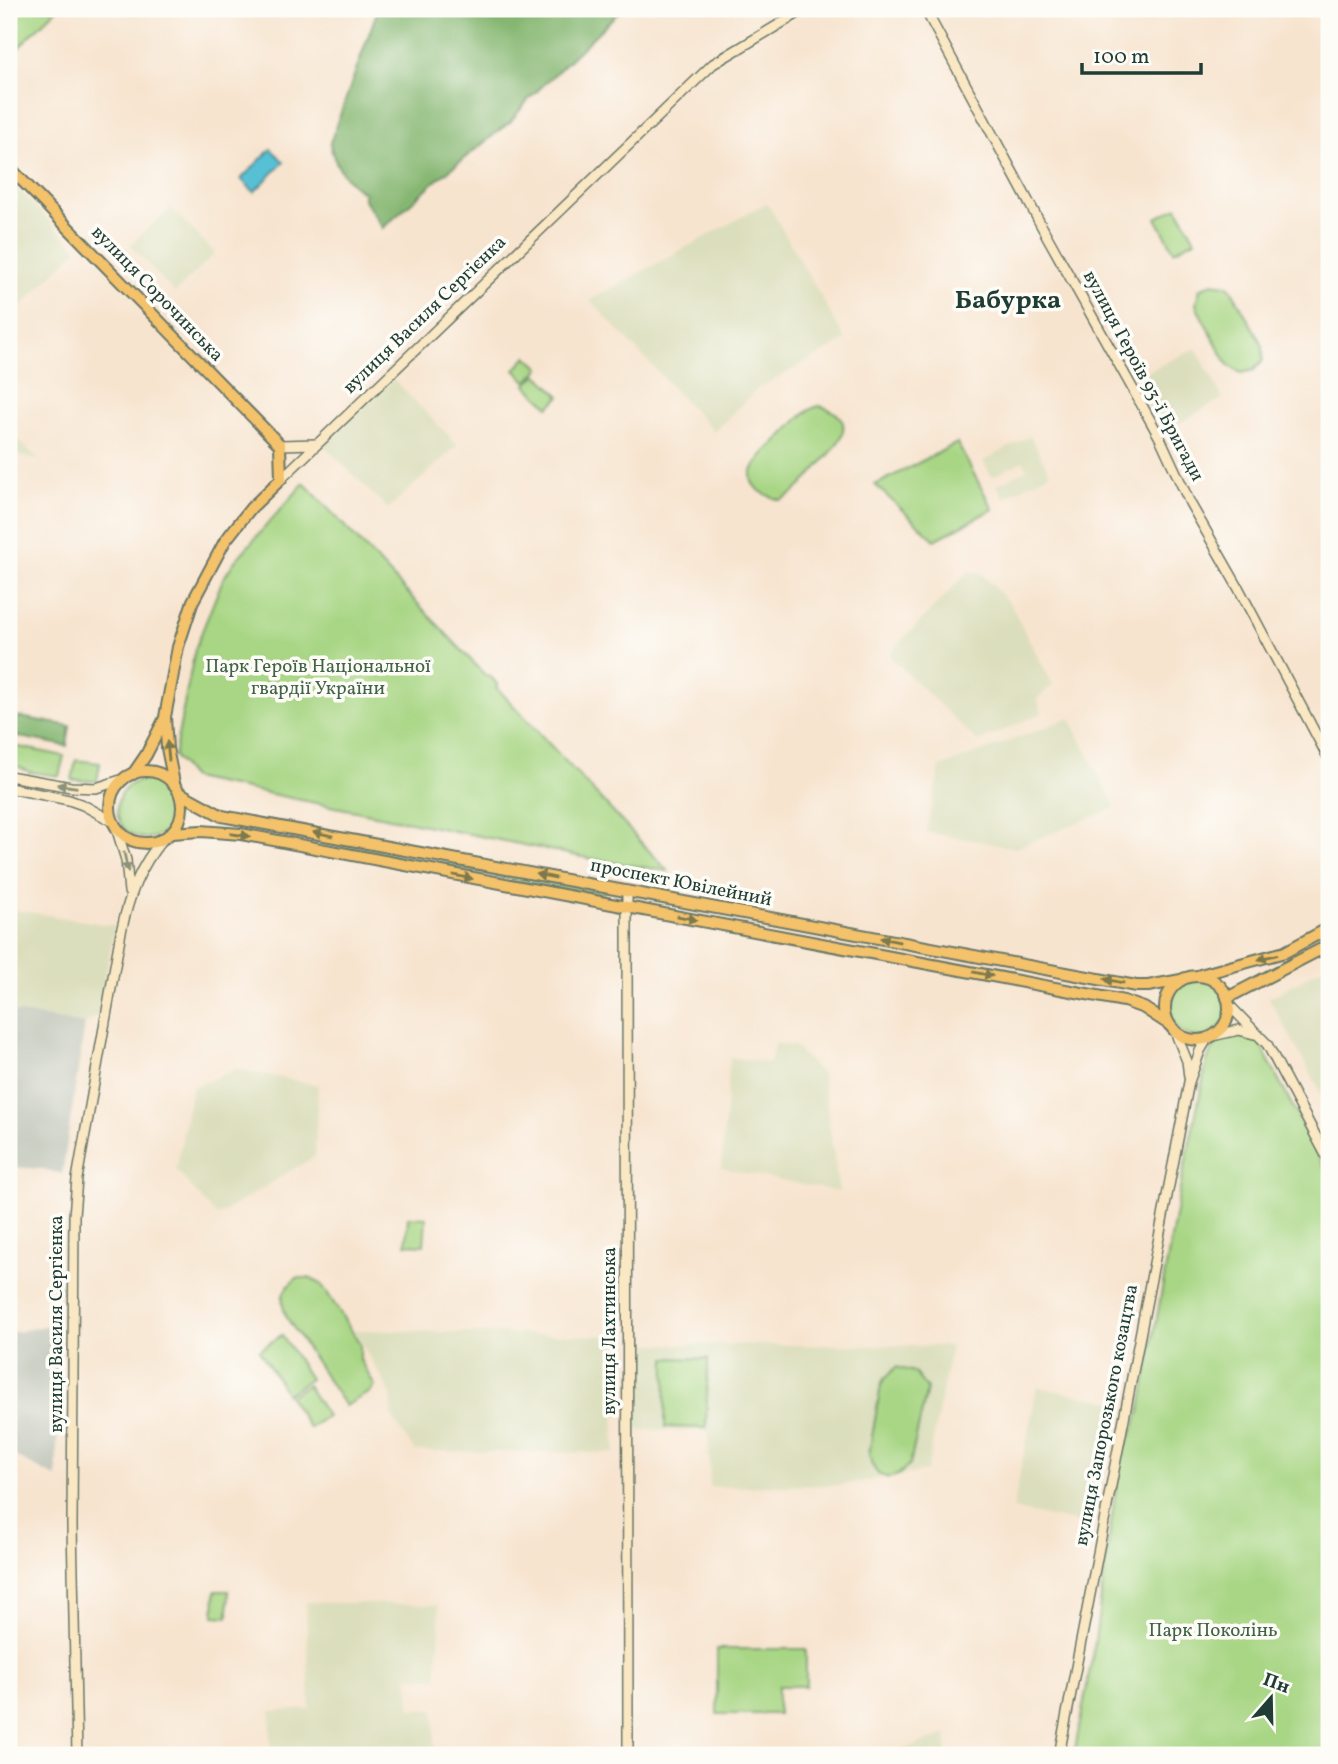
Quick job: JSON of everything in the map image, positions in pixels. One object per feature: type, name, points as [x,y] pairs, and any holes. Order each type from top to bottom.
[{"type":"main road","name":"вулиця Сорочинська","points":[[9,167],[280,445]]},
{"type":"main road","points":[[280,445],[281,479]]},
{"type":"main road","name":"вулиця Василя Сергієнка","points":[[177,788],[167,748],[165,717],[178,647],[193,601],[231,532],[281,479]]},
{"type":"main road","name":"вулиця Василя Сергієнка","points":[[128,776],[146,755],[165,717]]},
{"type":"main road","points":[[155,772],[165,776],[177,788],[182,814],[167,836],[153,843],[132,840],[115,825],[111,799],[116,788],[128,776],[155,772]]},
{"type":"main road","name":"проспект Ювілейний","points":[[177,788],[222,816],[1136,986],[1181,980]]},
{"type":"main road","name":"проспект Ювілейний","points":[[167,836],[201,831],[241,834],[1124,1001],[1144,1008],[1172,1027]]},
{"type":"main road","points":[[1194,976],[1214,981],[1222,989],[1228,1002],[1227,1017],[1221,1028],[1210,1037],[1196,1040],[1184,1037],[1172,1027],[1165,1005],[1173,986],[1194,976],[1285,952],[1329,928]]},
{"type":"main road","points":[[1228,1002],[1329,944]]},
{"type":"street","name":"вулиця Василя Сергієнка","points":[[281,479],[713,64],[805,9]]},
{"type":"street","name":"вулиця Героїв 93-ї Бригади","points":[[925,9],[1048,238],[1160,438],[1190,503],[1329,759]]},
{"type":"street","points":[[280,445],[316,444]]},
{"type":"street","points":[[9,776],[71,787],[96,788],[128,776]]},
{"type":"street","points":[[9,788],[76,802],[115,825]]},
{"type":"street","name":"вулиця Василя Сергієнка","points":[[115,825],[126,860],[130,897]]},
{"type":"street","name":"вулиця Василя Сергієнка","points":[[76,1755],[72,1526],[74,1216],[79,1167],[130,897],[144,863],[167,836]]},
{"type":"street","name":"вулиця Лахтинська","points":[[627,891],[628,1755]]},
{"type":"street","points":[[1228,1002],[1267,1044],[1329,1161]]},
{"type":"street","name":"вулиця Запорозького козацтва","points":[[1172,1027],[1186,1061],[1189,1082]]},
{"type":"street","points":[[1210,1037],[1239,1030],[1256,1035]]},
{"type":"street","name":"вулиця Запорозького козацтва","points":[[1059,1755],[1189,1082],[1200,1051],[1210,1037]]},
{"type":"shaded area","points":[[16,187],[77,249],[11,317],[9,195]]},
{"type":"shaded area","points":[[767,203],[846,340],[757,389],[714,432],[590,300]]},
{"type":"shaded area","points":[[171,208],[215,253],[175,293],[130,245]]},
{"type":"shaded area","points":[[1196,348],[1223,398],[1163,432],[1134,378]]},
{"type":"shaded area","points":[[393,379],[458,445],[388,509],[324,446]]},
{"type":"shaded area","points":[[9,430],[39,460],[9,454]]},
{"type":"shaded area","points":[[1030,436],[1050,473],[1004,498],[997,485],[1027,469],[1023,461],[992,477],[983,461]]},
{"type":"shaded area","points":[[969,571],[981,573],[1010,604],[1053,685],[1037,699],[1042,713],[978,742],[891,658],[892,651]]},
{"type":"shaded area","points":[[1070,718],[1115,808],[1015,848],[926,832],[940,767]]},
{"type":"shaded area","points":[[9,909],[115,926],[98,1015],[85,1024],[9,1011]]},
{"type":"shaded area","points":[[1329,964],[1329,1097],[1324,1098],[1269,998]]},
{"type":"shaded area","points":[[9,1011],[85,1024],[62,1174],[43,1169],[9,1167]]},
{"type":"shaded area","points":[[775,1043],[794,1046],[822,1074],[839,1192],[721,1168],[730,1057],[770,1063]]},
{"type":"shaded area","points":[[237,1069],[318,1085],[315,1156],[217,1216],[176,1170],[192,1088]]},
{"type":"shaded area","points":[[56,1324],[57,1478],[9,1453],[9,1333]]},
{"type":"shaded area","points":[[354,1330],[613,1336],[615,1453],[415,1451],[392,1417],[391,1394]]},
{"type":"shaded area","points":[[636,1344],[951,1346],[927,1471],[840,1485],[710,1487],[708,1431],[636,1430]]},
{"type":"shaded area","points":[[1037,1387],[1113,1402],[1092,1526],[1013,1509]]},
{"type":"shaded area","points":[[306,1602],[438,1605],[440,1631],[436,1678],[408,1677],[411,1709],[434,1709],[435,1755],[270,1755],[271,1711],[310,1709]]},
{"type":"shaded area","points":[[947,1734],[946,1755],[888,1755]]},
{"type":"green space","points":[[9,9],[57,9],[9,57]]},
{"type":"green space","points":[[378,9],[622,9],[529,99],[510,122],[433,183],[383,228],[363,198],[365,193],[352,184],[342,172],[330,143]]},
{"type":"green space","points":[[1177,207],[1195,240],[1174,251],[1156,218]]},
{"type":"green space","points":[[1212,283],[1226,285],[1231,289],[1263,346],[1263,360],[1254,370],[1241,373],[1228,365],[1197,308],[1200,289]]},
{"type":"green space","points":[[527,356],[540,368],[527,382],[515,370]]},
{"type":"green space","points":[[537,374],[560,396],[549,407],[526,385]]},
{"type":"green space","points":[[820,406],[841,418],[843,426],[838,443],[791,495],[780,500],[764,494],[755,487],[751,479],[757,463],[800,418],[809,410]]},
{"type":"green space","points":[[957,443],[993,509],[935,540],[875,485]]},
{"type":"green space","name":"Парк Героїв Національної гвардії України","points":[[304,483],[486,676],[489,675],[498,685],[496,687],[668,871],[598,860],[192,778],[174,756],[195,649],[223,579],[234,562]]},
{"type":"green space","points":[[9,715],[70,726],[67,746],[9,735]]},
{"type":"green space","points":[[9,745],[64,756],[59,776],[29,772],[9,762]]},
{"type":"green space","points":[[76,760],[100,763],[97,781],[72,780]]},
{"type":"green space","points":[[140,780],[152,780],[167,788],[175,803],[175,815],[167,830],[152,838],[140,838],[125,830],[117,815],[117,803],[125,788]]},
{"type":"green space","points":[[221,821],[603,892],[603,897],[220,824]]},
{"type":"green space","points":[[1198,979],[1214,984],[1222,992],[1227,1008],[1222,1024],[1214,1032],[1198,1037],[1182,1032],[1174,1024],[1169,1008],[1174,992],[1182,984]]},
{"type":"green space","name":"Парк Поколінь","points":[[1241,1034],[1259,1042],[1329,1176],[1329,1755],[1074,1755],[1094,1648],[1120,1459],[1140,1413],[1179,1194],[1207,1061],[1220,1042]]},
{"type":"green space","points":[[408,1217],[426,1218],[424,1245],[406,1244]]},
{"type":"green space","points":[[297,1278],[310,1278],[321,1284],[360,1344],[360,1360],[375,1386],[370,1392],[345,1406],[284,1312],[283,1296]]},
{"type":"green space","points":[[282,1335],[310,1379],[287,1394],[259,1350]]},
{"type":"green space","points":[[666,1358],[708,1359],[706,1428],[665,1427]]},
{"type":"green space","points":[[896,1367],[914,1372],[927,1389],[910,1464],[898,1475],[888,1478],[878,1474],[869,1454],[881,1385]]},
{"type":"green space","points":[[307,1385],[327,1416],[309,1428],[289,1396]]},
{"type":"green space","points":[[215,1591],[229,1591],[228,1617],[214,1616]]},
{"type":"green space","points":[[717,1649],[806,1649],[806,1686],[778,1686],[778,1714],[717,1714]]},
{"type":"water","points":[[271,149],[284,162],[254,192],[241,179]]},
{"type":"district","name":"Бабурка","points":[[1008,301]]}]
